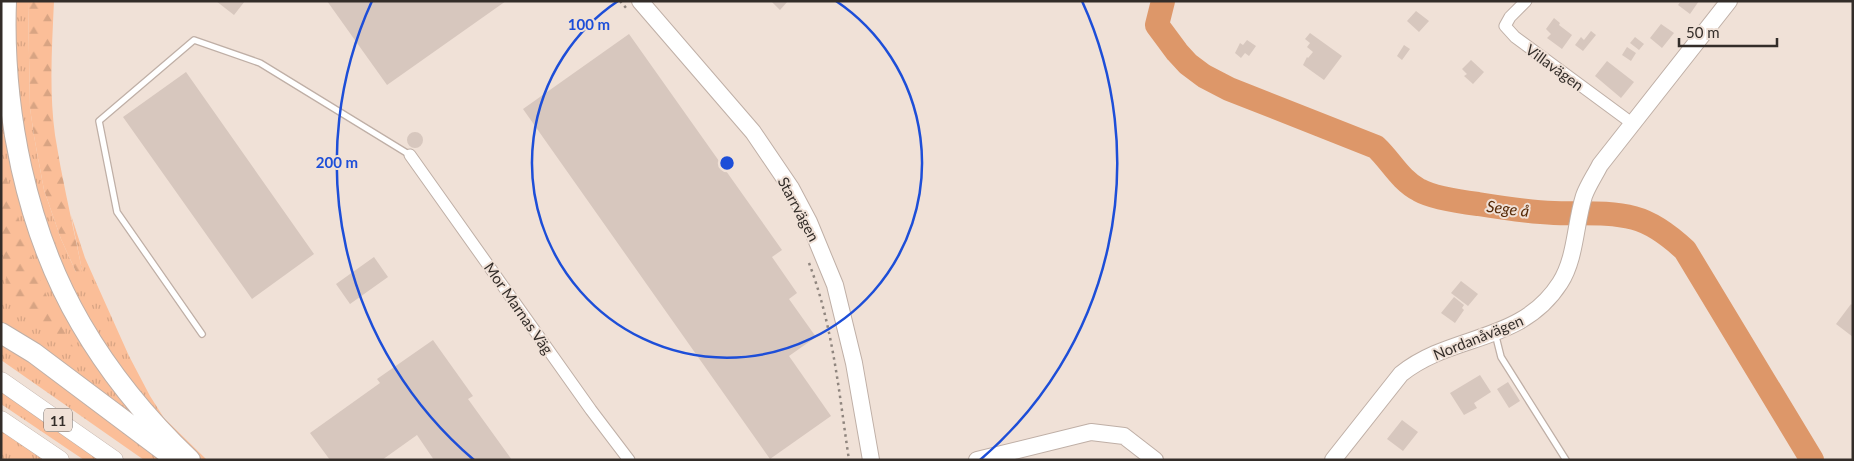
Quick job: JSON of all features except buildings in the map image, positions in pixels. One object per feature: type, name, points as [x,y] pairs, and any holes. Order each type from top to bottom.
[{"type":"highway","points":[[6,1],[7,56],[17,143],[25,183],[48,252],[80,323],[109,366],[166,437],[190,460]]},
{"type":"highway","points":[[1,333],[34,353],[175,460]]},
{"type":"main road","name":"11","points":[[1,381],[114,460]]},
{"type":"main road","name":"11","points":[[1,420],[60,460]]},
{"type":"street","name":"Villavägen","points":[[1526,1],[1510,17],[1505,26],[1514,37],[1633,124]]},
{"type":"street","name":"Nordanåvägen","points":[[1333,460],[1401,374],[1413,364],[1435,353],[1495,334],[1526,319],[1547,302],[1561,282],[1570,262],[1585,194],[1600,165],[1729,1]]},
{"type":"street","name":"Starrvägen","points":[[636,8],[753,132],[791,188],[810,222],[835,285],[854,363],[870,460]]},
{"type":"street","name":"Mor Marnas Väg","points":[[410,155],[591,410],[629,460]]},
{"type":"street","points":[[977,460],[1092,432],[1124,436],[1155,460]]},
{"type":"lane","points":[[202,334],[117,212],[99,121],[194,40],[260,63],[410,155]]},
{"type":"lane","points":[[1495,334],[1501,357],[1566,460]]},
{"type":"path","points":[[620,1],[636,8]]},
{"type":"path","points":[[807,258],[820,292],[834,356],[849,460]]},
{"type":"green space","points":[[15,1],[28,1],[30,108],[44,190],[61,239],[76,272],[82,270],[71,215],[85,258],[129,356],[150,396],[164,418],[207,460],[199,460],[156,415],[105,347],[70,285],[44,224],[26,150],[15,65]]},
{"type":"green space","points":[[28,1],[54,1],[53,118],[61,169],[82,270],[80,274],[76,272],[61,239],[44,190],[30,108]]},
{"type":"green space","points":[[1,72],[33,231],[155,436],[1,325]]},
{"type":"green space","points":[[1,160],[26,243],[53,312],[76,352],[26,315],[14,309],[9,298],[1,239]]},
{"type":"green space","points":[[1,340],[164,460],[144,460],[1,360]]},
{"type":"green space","points":[[1,387],[105,460],[84,460],[1,404]]},
{"type":"green space","points":[[1,430],[46,460],[1,460]]},
{"type":"waterway","name":"Sege å","points":[[1163,1],[1157,25],[1188,64],[1204,76],[1229,89],[1376,147],[1406,181],[1425,193],[1456,201],[1525,211],[1624,216],[1648,223],[1668,235],[1685,250],[1812,460]]}]
